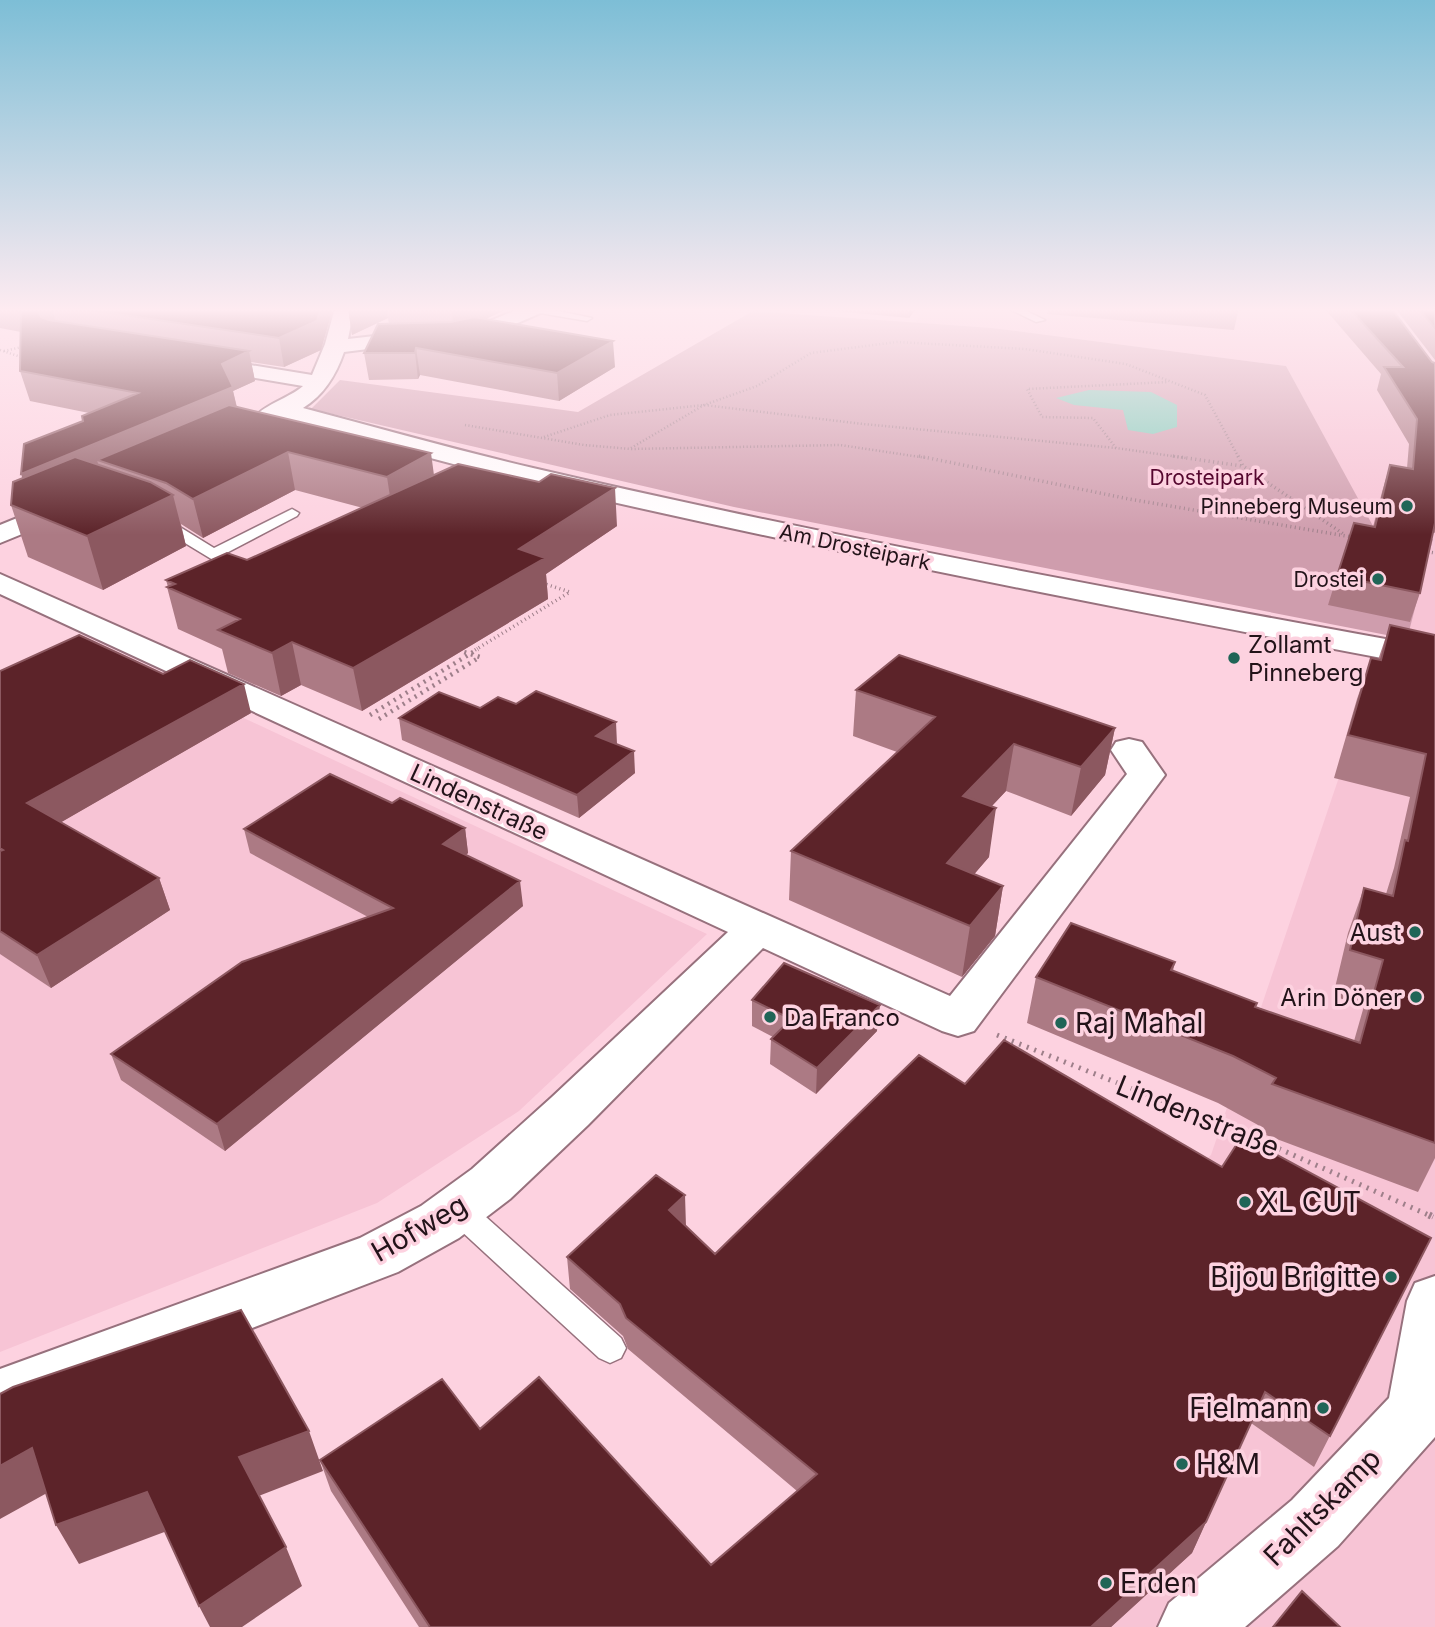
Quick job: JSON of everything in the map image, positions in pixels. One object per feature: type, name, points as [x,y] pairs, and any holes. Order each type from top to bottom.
[{"type":"street","points":[[248,426],[306,397],[316,384]]},
{"type":"street","name":"Am Drosteipark","points":[[282,410],[528,475],[794,535],[1043,585],[1435,658]]},
{"type":"street","points":[[0,535],[85,497]]},
{"type":"street","name":"Lindenstraße","points":[[0,583],[354,730],[756,929],[958,1019]]},
{"type":"street","points":[[958,1019],[1146,775],[1129,750]]},
{"type":"street","name":"Hofweg","points":[[0,1397],[379,1255],[440,1222],[491,1184],[570,1111],[756,929]]},
{"type":"street","name":"Fahltskamp","points":[[1193,1627],[1315,1523],[1426,1407],[1435,1301]]},
{"type":"lane","points":[[146,519],[170,527],[213,555],[292,513]]},
{"type":"lane","points":[[457,1209],[610,1348]]},
{"type":"path","points":[[631,449],[704,405],[760,384]]},
{"type":"path","points":[[1116,449],[1093,418],[1042,417],[1027,389],[1132,384]]},
{"type":"path","points":[[1177,384],[1205,395],[1224,426],[1242,466]]},
{"type":"path","points":[[541,438],[610,415],[704,405],[1116,449],[1242,466],[1347,536]]},
{"type":"path","points":[[463,424],[541,438],[631,449],[839,445],[903,453],[1129,499],[1360,539]]},
{"type":"path","points":[[1422,551],[1435,553]]},
{"type":"path","points":[[354,730],[570,592],[531,579]]},
{"type":"path","points":[[354,730],[480,657],[461,650]]},
{"type":"path","name":"Lindenstraße","points":[[958,1019],[1246,1134],[1435,1218]]},
{"type":"shaded area","points":[[1296,384],[1435,384],[1435,1627],[681,1627],[1211,1155],[1377,665],[1433,539],[1373,527]]},
{"type":"shaded area","points":[[1089,390],[1151,392],[1177,405],[1177,427],[1153,434],[1128,430],[1123,410],[1074,405],[1056,398]]},
{"type":"shaded area","points":[[188,692],[707,934],[519,1111],[377,1203],[0,1352],[0,793]]},
{"type":"green space","name":"Drosteipark","points":[[336,384],[369,384],[578,412],[627,384],[1296,384],[1373,526],[1433,539],[1407,639],[734,507],[311,409]]},
{"type":"building","points":[[89,384],[232,384],[233,387],[21,474],[24,444],[83,421],[82,416],[138,393]]},
{"type":"building","points":[[1395,384],[1435,384],[1435,523],[1420,593],[1337,576],[1354,523],[1375,527],[1390,465],[1413,469],[1417,419]]},
{"type":"building","points":[[229,405],[431,453],[387,477],[288,452],[193,499],[166,483],[97,460]]},
{"type":"building","points":[[75,457],[150,482],[173,495],[87,536],[11,505],[13,482]]},
{"type":"building","points":[[458,464],[539,482],[551,474],[615,488],[519,549],[545,558],[353,668],[292,642],[272,653],[218,630],[240,619],[167,587],[175,584],[166,580],[227,553],[247,560]]},
{"type":"building","points":[[1390,625],[1435,635],[1435,1143],[1272,1084],[1276,1078],[1233,1056],[1036,977],[1071,923],[1175,962],[1171,970],[1257,1003],[1255,1007],[1360,1043],[1383,960],[1350,950],[1364,888],[1393,896],[1405,840],[1408,841],[1426,754],[1348,735],[1371,658],[1381,660]]},
{"type":"building","points":[[79,635],[163,674],[190,660],[244,684],[27,803],[159,878],[37,955],[0,931],[0,851],[3,850],[0,848],[0,671]]},
{"type":"building","points":[[899,655],[1115,728],[1081,767],[1014,744],[963,796],[996,808],[947,863],[1003,886],[970,926],[791,851],[935,717],[856,690]]},
{"type":"building","points":[[536,691],[616,722],[596,736],[634,751],[577,795],[399,718],[439,692],[480,708],[498,697],[516,704]]},
{"type":"building","points":[[330,774],[392,803],[400,798],[465,828],[443,844],[520,881],[217,1124],[111,1054],[242,962],[393,908],[244,829]]},
{"type":"building","points":[[784,963],[880,1005],[817,1068],[771,1039],[791,1019],[752,1000]]},
{"type":"building","points":[[1004,1040],[1222,1167],[1242,1136],[1431,1238],[1330,1436],[1265,1392],[1206,1522],[1091,1627],[430,1627],[320,1460],[442,1379],[480,1429],[539,1377],[711,1565],[817,1474],[626,1318],[620,1304],[567,1257],[656,1175],[685,1195],[669,1210],[715,1254],[919,1055],[965,1084]]},
{"type":"building","points":[[241,1310],[309,1431],[239,1457],[286,1547],[199,1606],[147,1492],[56,1525],[32,1448],[0,1466],[0,1394],[13,1387]]},
{"type":"building","points":[[1302,1591],[1340,1627],[1273,1627]]},
{"type":"place","name":"Pinneberg Museum","points":[[1407,506]]},
{"type":"place","name":"Drostei","points":[[1378,579]]},
{"type":"place","name":"Zollamt Pinneberg","points":[[1234,658]]},
{"type":"place","name":"Aust","points":[[1415,932]]},
{"type":"place","name":"Arin Döner","points":[[1416,997]]},
{"type":"place","name":"Da Franco","points":[[770,1017]]},
{"type":"place","name":"Raj Mahal","points":[[1061,1023]]},
{"type":"place","name":"XL CUT","points":[[1245,1202]]},
{"type":"place","name":"Bijou Brigitte","points":[[1391,1277]]},
{"type":"place","name":"Fielmann","points":[[1323,1408]]},
{"type":"place","name":"H&M","points":[[1182,1464]]},
{"type":"place","name":"Erden","points":[[1106,1583]]}]
